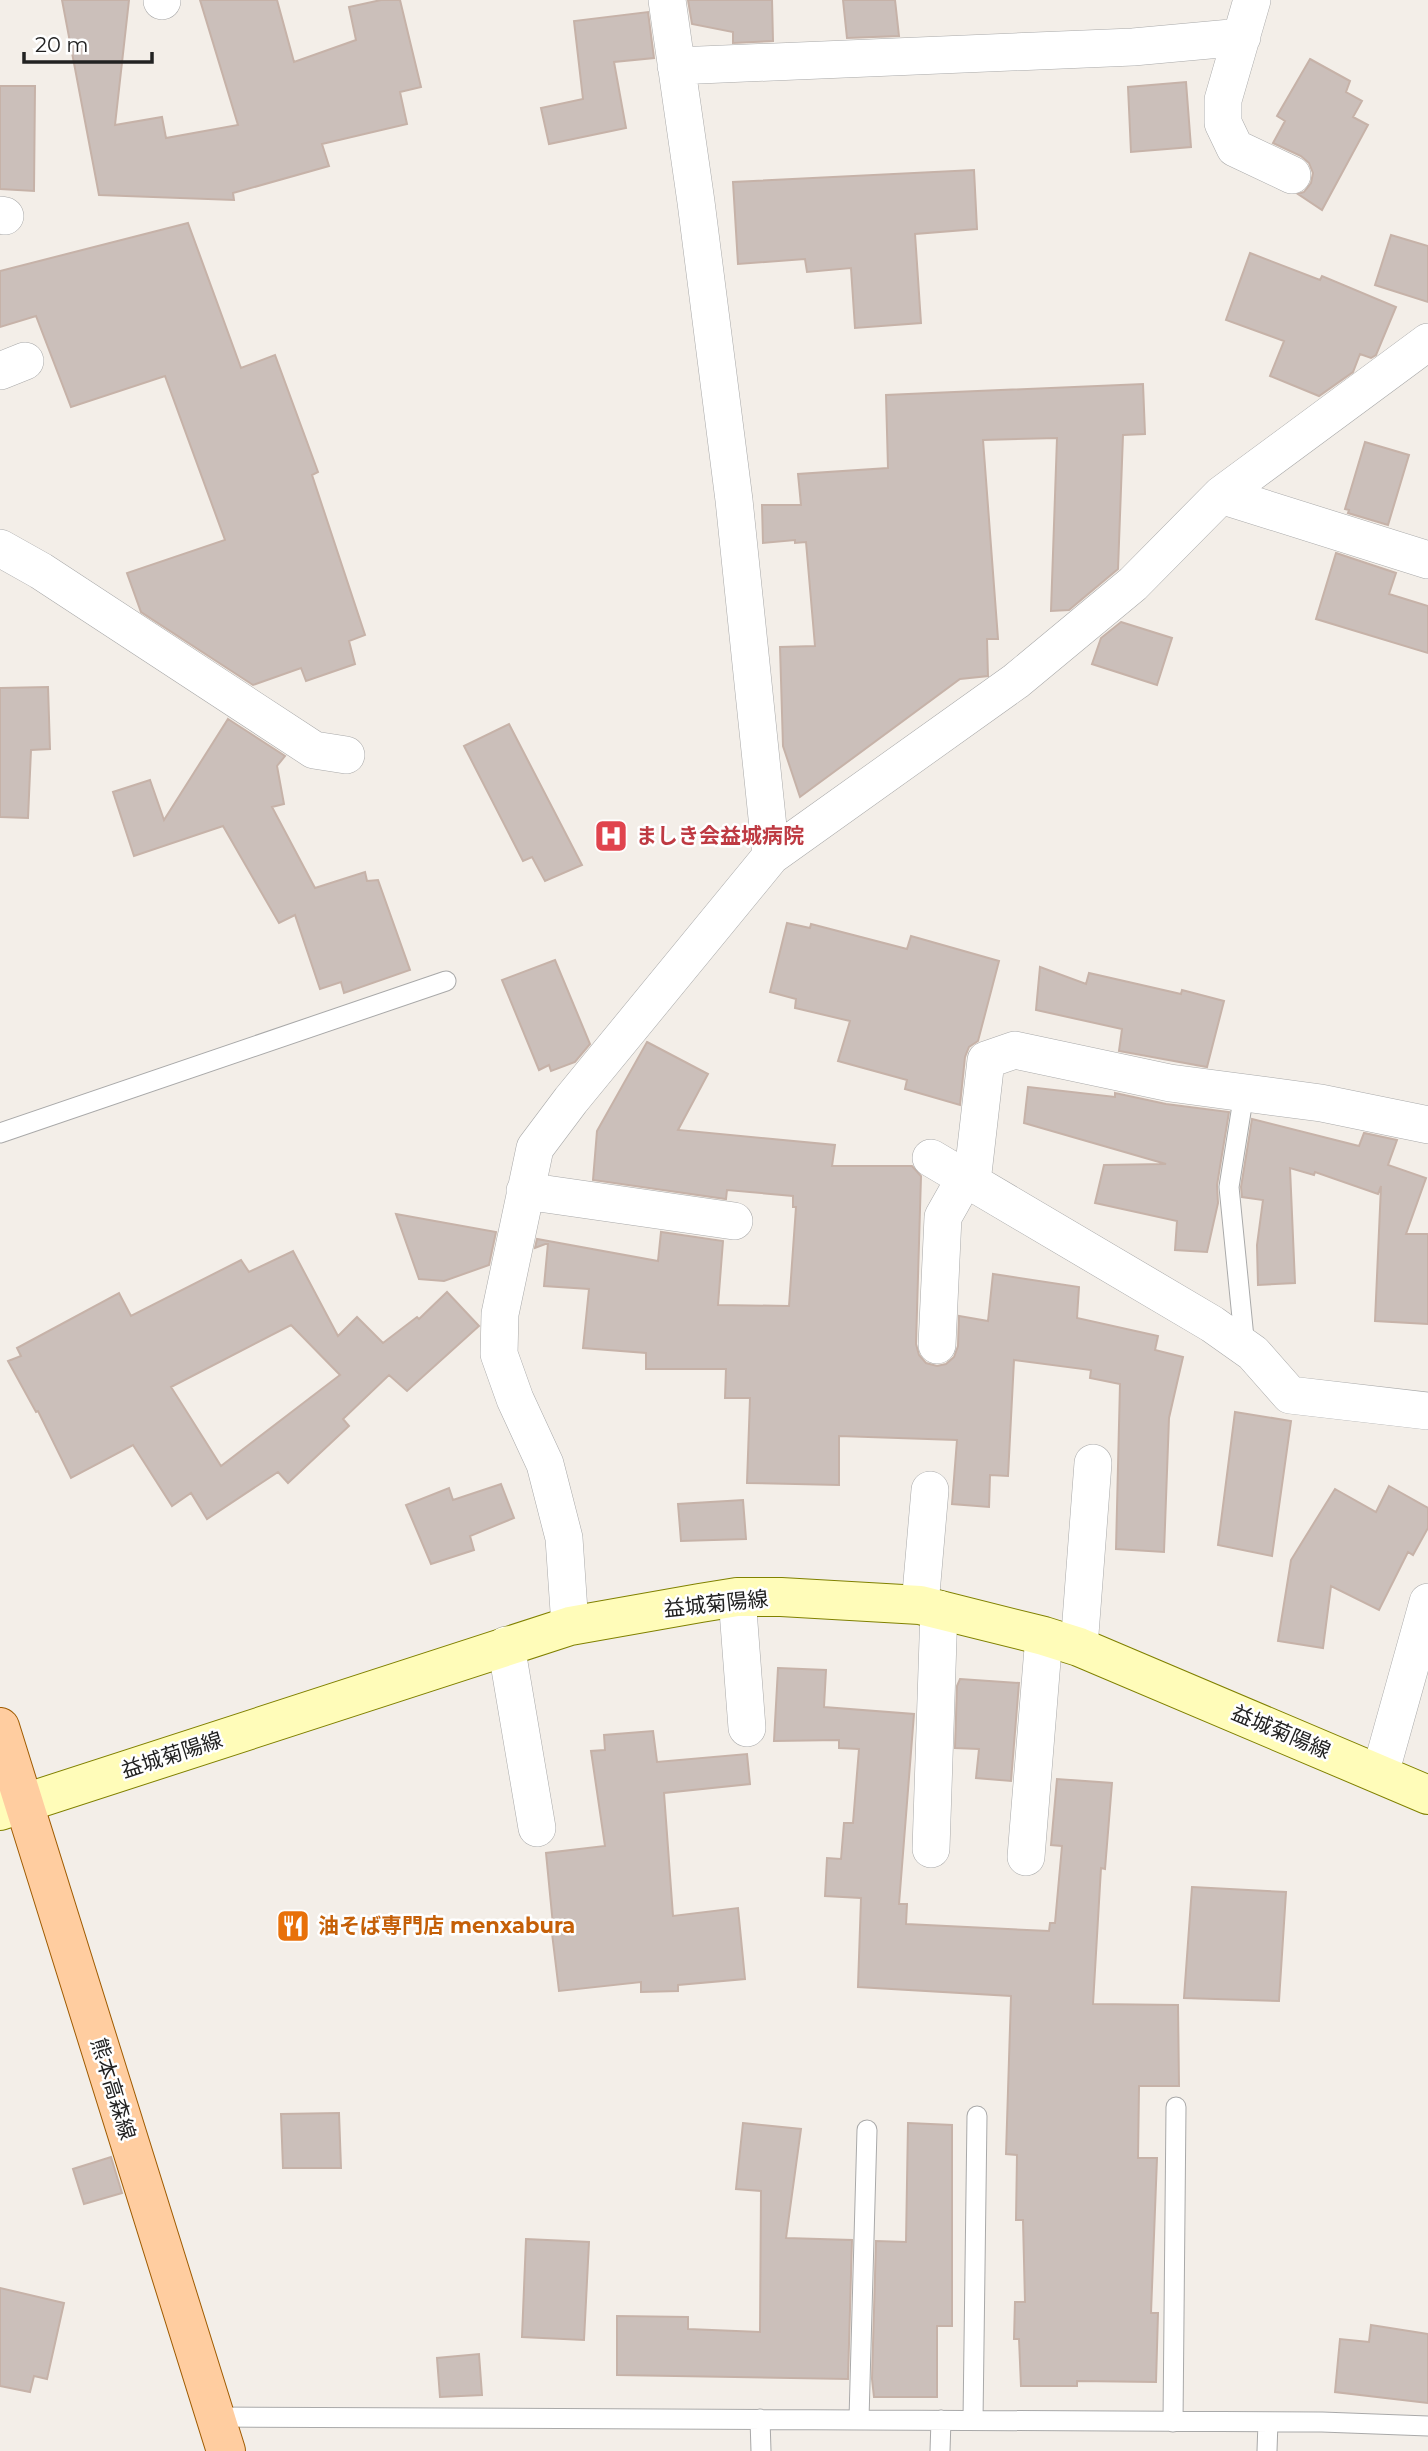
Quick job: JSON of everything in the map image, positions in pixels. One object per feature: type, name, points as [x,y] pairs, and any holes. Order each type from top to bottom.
[{"type":"main road","name":"益城菊陽線","points":[[12,1808],[570,1626],[737,1597],[852,1599],[930,1607],[1061,1642],[1428,1795]]},
{"type":"main road","name":"熊本高森線","points":[[0,1727],[12,1808],[221,2434]]},
{"type":"street","points":[[667,0],[734,500],[771,856]]},
{"type":"street","points":[[1252,0],[1223,100],[1223,123],[1235,148],[1292,175]]},
{"type":"street","points":[[676,66],[1133,47],[1242,37]]},
{"type":"street","points":[[570,1626],[564,1538],[545,1464],[515,1399],[499,1354],[500,1314],[535,1147],[771,856],[1016,681],[1133,584],[1221,495],[1428,342]]},
{"type":"street","points":[[1221,495],[1428,560]]},
{"type":"street","points":[[0,548],[53,578],[314,750],[346,755]]},
{"type":"street","points":[[937,1345],[943,1217],[969,1180],[986,1060],[1015,1050],[1170,1083],[1321,1103],[1428,1125]]},
{"type":"street","points":[[931,1158],[1213,1324],[1253,1353],[1290,1395],[1428,1411]]},
{"type":"street","points":[[525,1191],[734,1221]]},
{"type":"street","points":[[1026,1857],[1093,1462]]},
{"type":"street","points":[[930,1490],[931,1849]]},
{"type":"street","points":[[737,1597],[747,1728]]},
{"type":"street","points":[[1380,1773],[1428,1602]]},
{"type":"street","points":[[506,1645],[537,1828]]},
{"type":"lane","points":[[0,1133],[446,981]]},
{"type":"lane","points":[[1244,1093],[1229,1187],[1245,1348]]},
{"type":"lane","points":[[1173,2422],[1176,2107]]},
{"type":"lane","points":[[973,2420],[977,2116]]},
{"type":"lane","points":[[859,2419],[867,2130]]},
{"type":"lane","points":[[221,2434],[760,2418],[1428,2426]]},
{"type":"lane","points":[[760,2418],[761,2451]]},
{"type":"lane","points":[[940,2451],[941,2420]]},
{"type":"lane","points":[[1266,2451],[1268,2422]]},
{"type":"building","points":[[62,0],[129,0],[115,125],[162,117],[166,138],[238,125],[200,0],[277,0],[294,62],[356,40],[349,7],[381,0],[400,0],[421,87],[400,92],[407,124],[322,144],[329,166],[233,193],[234,200],[99,195]]},
{"type":"building","points":[[688,0],[772,0],[773,41],[733,43],[733,32],[692,24]]},
{"type":"building","points":[[843,0],[895,0],[899,36],[847,38]]},
{"type":"building","points":[[648,12],[654,58],[614,62],[626,128],[549,144],[541,108],[583,99],[574,21]]},
{"type":"building","points":[[1310,59],[1350,81],[1346,92],[1362,101],[1353,117],[1368,125],[1322,210],[1298,194],[1304,192],[1311,183],[1313,173],[1309,163],[1301,156],[1273,143],[1285,121],[1277,116]]},
{"type":"building","points":[[1186,82],[1191,147],[1131,152],[1128,87]]},
{"type":"building","points":[[0,86],[35,86],[34,191],[0,189]]},
{"type":"building","points":[[974,170],[977,229],[915,234],[921,323],[855,328],[851,268],[807,272],[805,259],[738,264],[733,182]]},
{"type":"building","points":[[188,223],[241,368],[275,355],[318,472],[312,475],[365,635],[349,641],[355,664],[306,681],[301,668],[253,685],[141,612],[127,573],[225,540],[165,376],[71,407],[36,316],[0,327],[0,271]]},
{"type":"building","points":[[1391,235],[1428,246],[1428,302],[1375,285]]},
{"type":"building","points":[[1250,253],[1320,280],[1322,276],[1396,307],[1376,355],[1371,358],[1360,354],[1353,372],[1319,396],[1270,376],[1284,341],[1226,320]]},
{"type":"building","points":[[1143,384],[1145,434],[1123,435],[1118,569],[1069,610],[1051,611],[1057,438],[983,440],[998,639],[987,639],[988,676],[960,679],[800,797],[783,746],[780,647],[815,646],[806,542],[795,543],[795,540],[763,543],[762,505],[801,505],[798,474],[888,468],[886,395]]},
{"type":"building","points":[[1365,442],[1409,455],[1388,525],[1348,513],[1349,510],[1345,509]]},
{"type":"building","points":[[1336,553],[1396,573],[1389,594],[1428,606],[1428,653],[1316,619]]},
{"type":"building","points":[[1121,622],[1172,638],[1157,685],[1092,664],[1101,638]]},
{"type":"building","points":[[48,687],[50,749],[31,750],[28,818],[0,817],[0,688]]},
{"type":"building","points":[[228,719],[285,756],[277,766],[284,804],[272,807],[315,888],[365,872],[367,881],[378,880],[410,970],[344,993],[341,982],[320,989],[295,915],[279,923],[223,826],[134,856],[113,792],[150,780],[164,820]]},
{"type":"building","points":[[509,724],[582,865],[545,881],[532,857],[523,861],[464,746]]},
{"type":"building","points":[[787,923],[810,928],[811,924],[907,949],[911,936],[999,961],[978,1041],[969,1047],[965,1057],[960,1105],[905,1089],[907,1080],[838,1061],[850,1021],[795,1008],[796,999],[770,992]]},
{"type":"building","points":[[555,960],[590,1044],[575,1062],[551,1071],[549,1065],[539,1070],[502,980]]},
{"type":"building","points":[[1040,967],[1086,984],[1089,973],[1181,994],[1182,990],[1224,1001],[1207,1067],[1119,1051],[1122,1029],[1036,1010]]},
{"type":"building","points":[[647,1042],[708,1074],[678,1130],[835,1145],[832,1166],[912,1166],[921,1176],[916,1344],[919,1355],[926,1363],[937,1366],[946,1364],[954,1357],[958,1346],[959,1316],[988,1321],[993,1274],[1079,1287],[1077,1318],[1158,1336],[1155,1350],[1183,1357],[1169,1418],[1164,1552],[1116,1549],[1120,1384],[1090,1378],[1091,1370],[1014,1360],[1008,1476],[990,1475],[989,1507],[952,1504],[957,1440],[839,1436],[839,1485],[747,1483],[750,1398],[725,1398],[726,1369],[646,1369],[646,1353],[583,1348],[589,1289],[544,1286],[548,1243],[535,1248],[537,1239],[658,1261],[661,1232],[723,1241],[718,1305],[789,1306],[796,1207],[793,1207],[793,1196],[727,1190],[726,1199],[593,1180],[597,1131]]},
{"type":"building","points":[[1028,1087],[1115,1097],[1115,1093],[1166,1104],[1229,1112],[1217,1185],[1218,1203],[1207,1252],[1175,1250],[1177,1221],[1095,1203],[1104,1165],[1166,1164],[1024,1123]]},
{"type":"building","points":[[1252,1119],[1359,1146],[1364,1133],[1397,1140],[1388,1165],[1426,1178],[1406,1234],[1428,1234],[1428,1324],[1375,1321],[1381,1186],[1378,1194],[1315,1172],[1314,1175],[1290,1168],[1295,1283],[1258,1285],[1257,1245],[1263,1200],[1242,1197],[1241,1187]]},
{"type":"building","points":[[396,1214],[496,1232],[489,1265],[444,1281],[419,1279]]},
{"type":"building","points":[[293,1251],[338,1336],[357,1317],[383,1343],[417,1317],[419,1319],[447,1292],[479,1326],[407,1391],[389,1375],[343,1419],[349,1426],[288,1483],[278,1472],[207,1519],[191,1493],[172,1506],[133,1445],[71,1478],[38,1411],[36,1412],[8,1361],[21,1356],[17,1348],[119,1293],[131,1316],[241,1260],[249,1272]],"holes":[[[291,1325],[340,1375],[221,1466],[171,1387]]]},
{"type":"building","points":[[1235,1412],[1291,1421],[1272,1556],[1218,1545]]},
{"type":"building","points":[[501,1484],[514,1518],[470,1536],[474,1550],[431,1564],[406,1505],[449,1488],[453,1500]]},
{"type":"building","points":[[1389,1486],[1428,1508],[1428,1528],[1413,1555],[1408,1552],[1379,1610],[1331,1586],[1323,1648],[1278,1641],[1291,1560],[1335,1489],[1376,1512]]},
{"type":"building","points":[[743,1500],[746,1539],[681,1541],[678,1504]]},
{"type":"building","points":[[778,1668],[826,1670],[824,1707],[914,1714],[899,1904],[907,1904],[906,1924],[1049,1931],[1050,1923],[1055,1923],[1062,1846],[1051,1845],[1057,1779],[1112,1783],[1105,1869],[1101,1868],[1093,2004],[1178,2005],[1179,2086],[1139,2086],[1138,2158],[1157,2158],[1151,2313],[1158,2313],[1156,2382],[1077,2381],[1077,2386],[1021,2386],[1019,2339],[1014,2339],[1015,2302],[1025,2302],[1023,2220],[1016,2220],[1017,2155],[1006,2154],[1011,1996],[858,1987],[861,1898],[825,1896],[827,1858],[841,1859],[844,1823],[853,1823],[859,1749],[839,1748],[839,1740],[774,1741]]},
{"type":"building","points":[[960,1679],[1019,1683],[1011,1781],[976,1778],[979,1749],[955,1748],[957,1686]]},
{"type":"building","points":[[653,1731],[657,1762],[747,1754],[750,1784],[664,1793],[673,1916],[738,1908],[745,1979],[678,1985],[678,1991],[641,1992],[641,1982],[559,1991],[546,1853],[605,1846],[591,1751],[605,1750],[604,1735]]},
{"type":"building","points":[[1192,1887],[1286,1892],[1279,2001],[1184,1998]]},
{"type":"building","points":[[339,2113],[341,2168],[283,2168],[281,2114]]},
{"type":"building","points":[[743,2123],[801,2129],[786,2238],[852,2240],[848,2379],[617,2375],[617,2316],[688,2317],[688,2329],[760,2332],[761,2191],[736,2189]]},
{"type":"building","points":[[908,2123],[952,2125],[952,2326],[937,2326],[937,2397],[874,2397],[872,2379],[876,2241],[906,2242]]},
{"type":"building","points":[[111,2157],[122,2193],[84,2204],[73,2169]]},
{"type":"building","points":[[526,2239],[589,2242],[584,2340],[522,2337]]},
{"type":"building","points":[[0,2288],[64,2303],[47,2379],[34,2376],[30,2392],[0,2386]]},
{"type":"building","points":[[1371,2325],[1428,2334],[1428,2403],[1335,2392],[1340,2339],[1369,2342]]},
{"type":"building","points":[[479,2354],[482,2395],[440,2397],[437,2358]]},
{"type":"place","name":"ましき会益城病院","points":[[611,836]]},
{"type":"place","name":"油そば専門店 menxabura","points":[[293,1926]]}]
